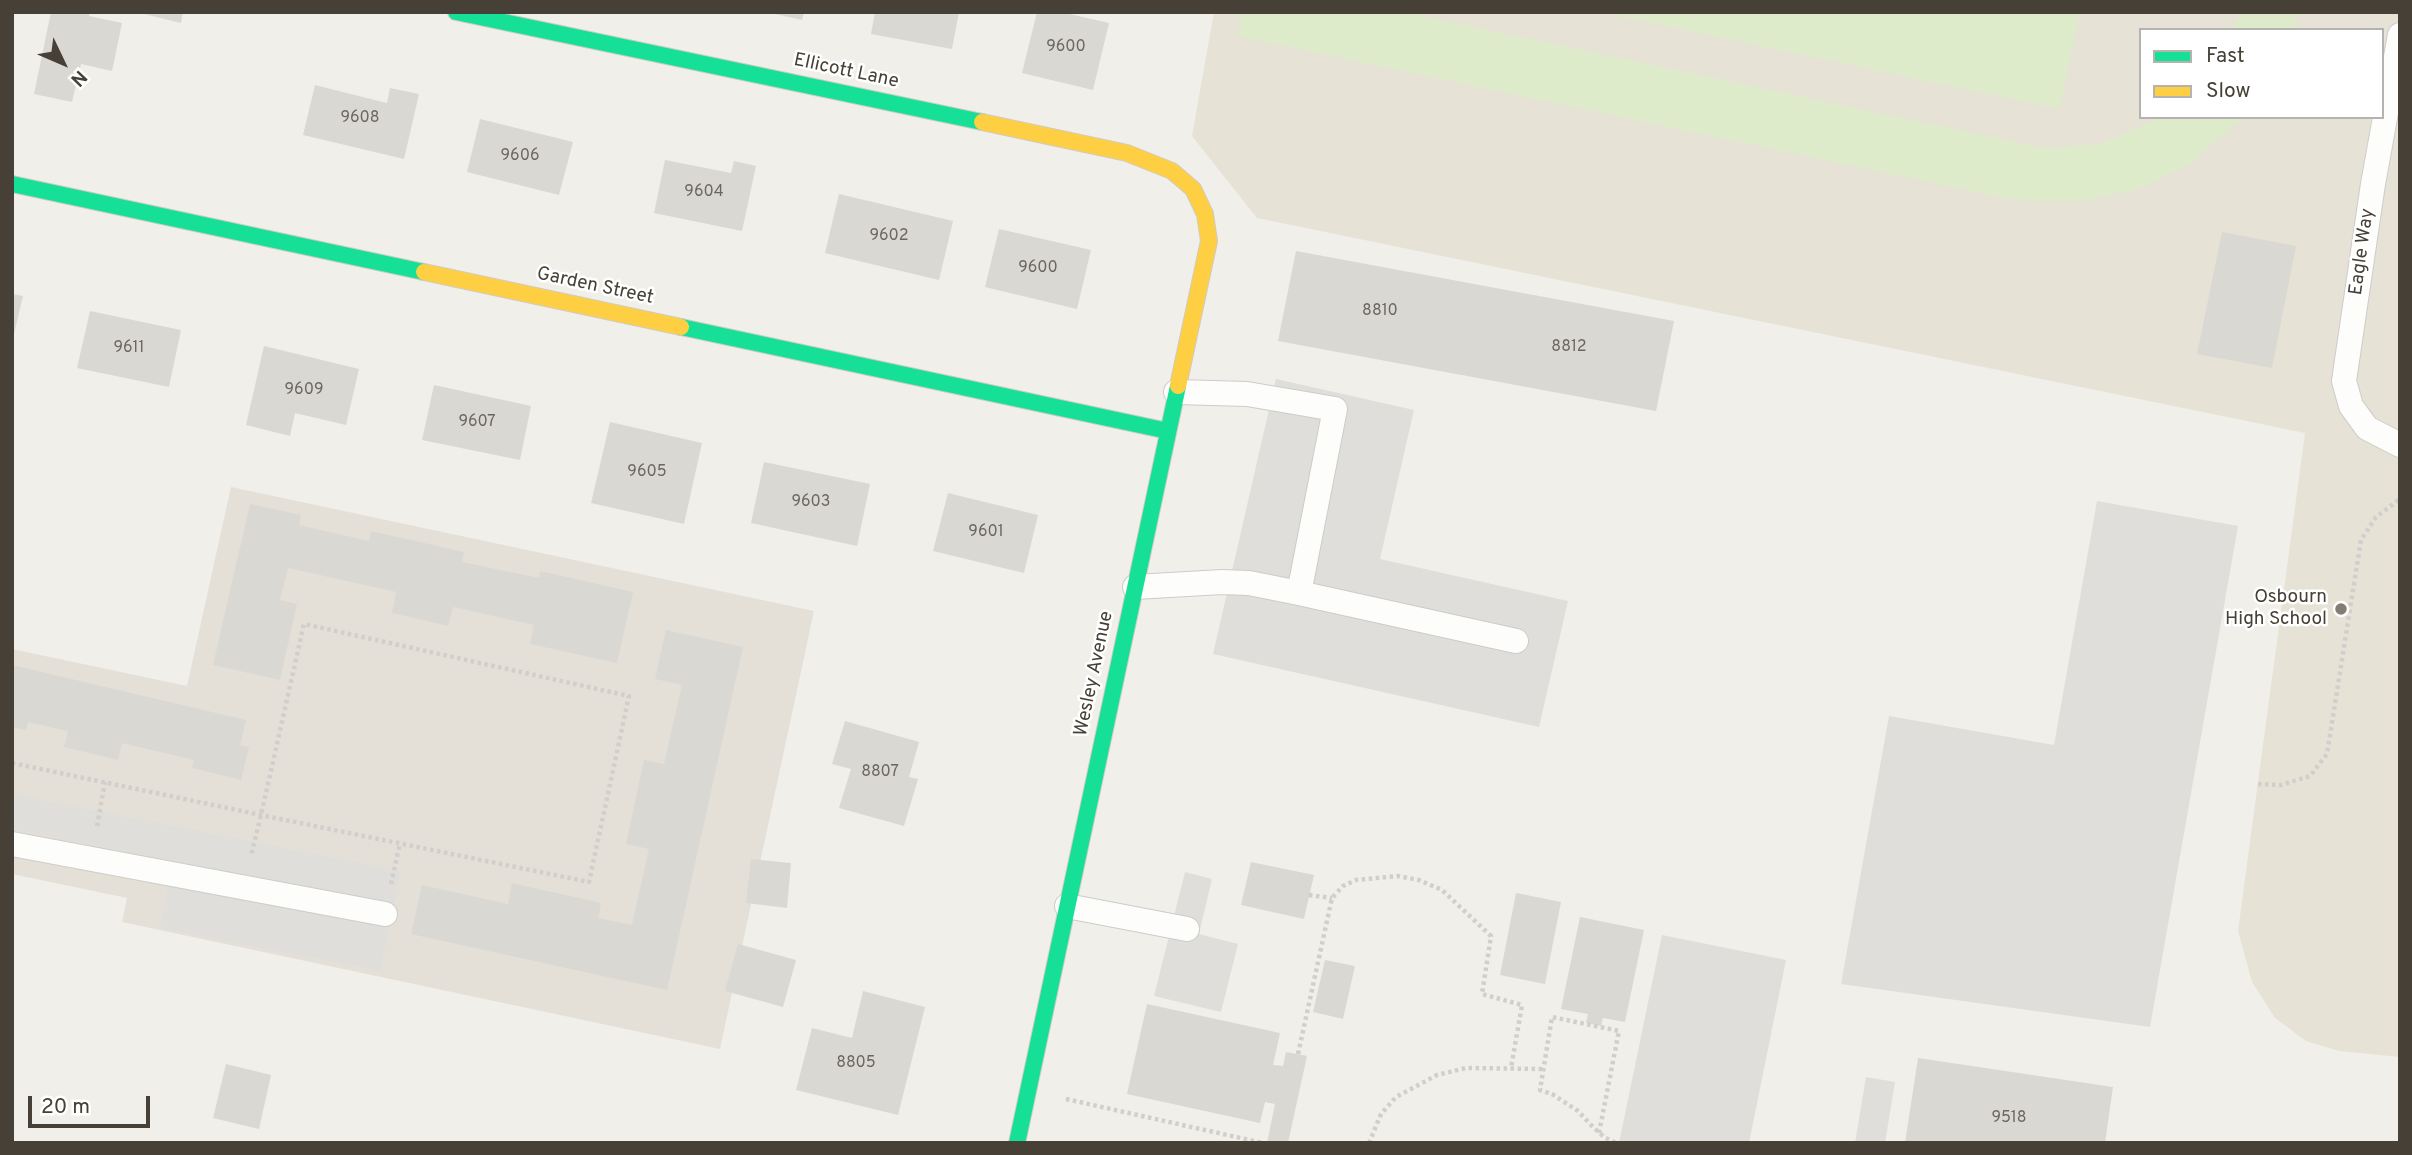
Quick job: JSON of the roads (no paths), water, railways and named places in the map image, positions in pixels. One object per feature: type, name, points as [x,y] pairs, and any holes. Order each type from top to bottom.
[{"type":"street","name":"Ellicott Lane","points":[[456,12],[1127,153],[1172,171],[1192,189],[1205,214]]},
{"type":"street","name":"Garden Street","points":[[12,184],[1168,431]]},
{"type":"street","name":"Wesley Avenue","points":[[1017,1143],[1209,241],[1205,214]]},
{"type":"lane","name":"Eagle Way","points":[[2400,35],[2344,381],[2351,406],[2367,428],[2400,445]]},
{"type":"lane","points":[[1176,392],[1247,394],[1335,409],[1299,593]]},
{"type":"lane","points":[[1135,587],[1249,583],[1517,640]]},
{"type":"lane","points":[[12,844],[385,914]]},
{"type":"lane","points":[[1067,906],[1187,929]]},
{"type":"place","name":"Osbourn High School","points":[[2341,609]]}]
